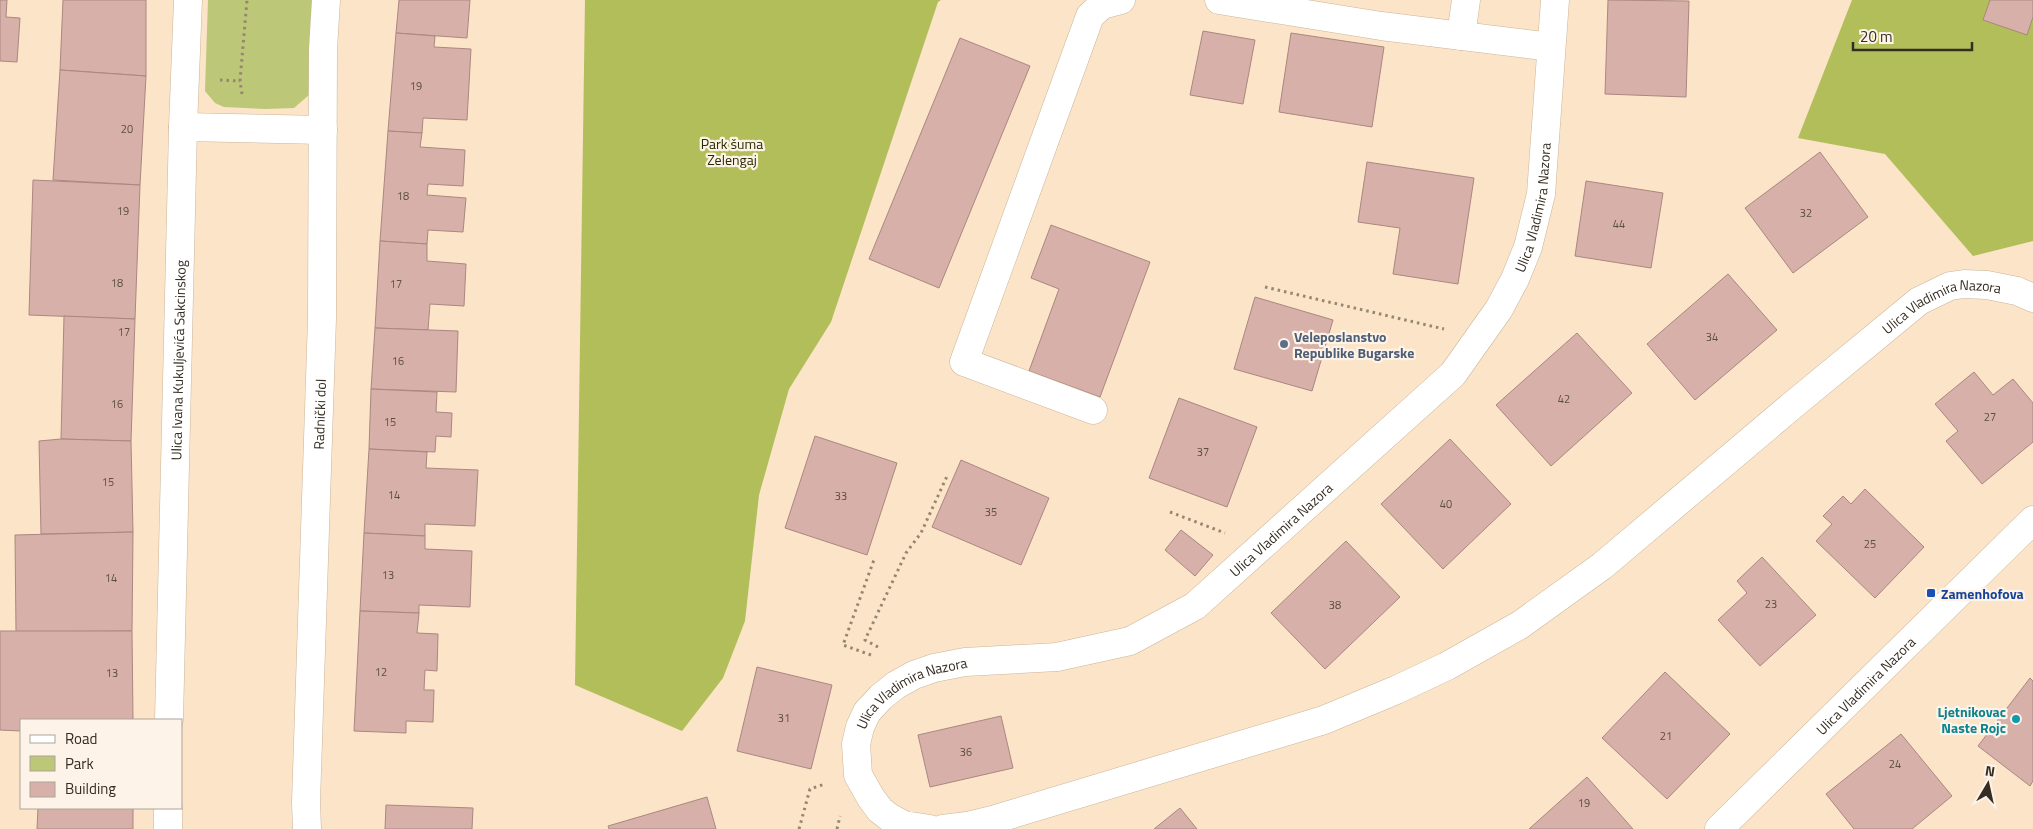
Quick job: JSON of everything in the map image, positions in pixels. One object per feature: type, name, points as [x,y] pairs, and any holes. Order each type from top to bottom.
[{"type":"street","name":"Ulica Ivana Kukuljevića Sakcinskog","points":[[170,719],[183,127],[188,0]]},
{"type":"street","name":"Radnički dol","points":[[307,829],[306,802],[322,318],[323,50],[326,0]]},
{"type":"street","points":[[1093,410],[964,362],[1090,16],[1102,5],[1122,0]]},
{"type":"street","points":[[1219,0],[1381,26],[1551,47]]},
{"type":"street","points":[[1461,36],[1466,0]]},
{"type":"street","name":"Ulica Vladimira Nazora","points":[[930,829],[904,825],[889,817],[880,810],[871,798],[858,775],[856,744],[860,727],[868,712],[881,696],[902,682],[934,668],[965,662],[1057,657],[1130,642],[1195,606],[1453,374],[1499,309],[1515,279],[1535,221],[1541,194],[1555,0]]},
{"type":"street","points":[[183,127],[323,130]]},
{"type":"street","name":"Ulica Vladimira Nazora","points":[[943,829],[967,826],[996,819],[1324,720],[1447,666],[1520,626],[1602,566],[1786,410],[1919,301],[1950,286],[1964,284],[2017,292],[2033,298]]},
{"type":"street","name":"Ulica Vladimira Nazora","points":[[1719,829],[2033,520]]},
{"type":"street","points":[[168,809],[168,829]]},
{"type":"path","points":[[246,0],[240,80],[248,128]]},
{"type":"path","points":[[1265,287],[1445,329]]},
{"type":"path","points":[[878,648],[865,640],[906,553],[922,533],[948,474]]},
{"type":"path","points":[[1170,512],[1229,534]]},
{"type":"path","points":[[871,655],[843,645],[875,557]]},
{"type":"path","points":[[800,829],[810,788],[830,783]]},
{"type":"path","points":[[836,829],[841,810]]},
{"type":"green space","points":[[208,0],[314,0],[310,94],[294,108],[224,107],[215,103],[205,91]]},
{"type":"green space","name":"Park šuma Zelengaj","points":[[585,0],[941,0],[938,2],[831,322],[789,389],[759,495],[745,621],[723,678],[682,731],[575,685]]},
{"type":"green space","points":[[1852,0],[2033,0],[2033,241],[1973,256],[1885,154],[1798,138]]},
{"type":"building","points":[[0,0],[7,0],[6,17],[20,18],[17,62],[0,61]]},
{"type":"building","points":[[63,0],[146,0],[146,76],[60,70]]},
{"type":"building","points":[[399,0],[470,0],[467,38],[396,33]]},
{"type":"building","points":[[1608,0],[1689,1],[1686,97],[1605,94]]},
{"type":"building","points":[[1990,0],[2033,0],[2033,17],[2027,35],[1983,20]]},
{"type":"building","points":[[1203,31],[1255,40],[1243,104],[1190,95]]},
{"type":"building","points":[[396,33],[435,36],[434,47],[471,49],[467,120],[423,118],[422,133],[388,131]]},
{"type":"building","points":[[1291,33],[1384,47],[1372,127],[1279,112]]},
{"type":"building","points":[[960,38],[1030,66],[939,288],[869,259]]},
{"type":"building","points":[[60,70],[146,76],[140,185],[53,180]]},
{"type":"building","points":[[388,131],[422,133],[420,147],[465,150],[463,186],[428,184],[427,195],[466,198],[463,232],[428,230],[427,244],[380,241]]},
{"type":"building","points":[[1820,152],[1868,217],[1793,273],[1745,208]]},
{"type":"building","points":[[1367,162],[1474,178],[1458,284],[1393,274],[1400,228],[1358,222]]},
{"type":"building","points":[[33,180],[140,185],[135,319],[29,315]]},
{"type":"building","points":[[1586,181],[1663,193],[1651,268],[1575,256]]},
{"type":"building","points":[[1051,225],[1150,262],[1100,397],[1029,371],[1059,289],[1031,278]]},
{"type":"building","points":[[380,241],[427,244],[427,261],[466,264],[464,306],[430,304],[428,330],[375,328]]},
{"type":"building","points":[[1728,274],[1777,330],[1695,400],[1647,344]]},
{"type":"building","name":"Veleposlanstvo Republike Bugarske","points":[[1255,297],[1333,320],[1312,391],[1234,369]]},
{"type":"building","points":[[64,316],[135,319],[131,441],[61,439]]},
{"type":"building","points":[[375,328],[458,331],[456,392],[371,389]]},
{"type":"building","points":[[1577,333],[1632,393],[1551,466],[1496,405]]},
{"type":"building","points":[[1974,372],[1993,395],[2013,379],[2033,403],[2033,442],[1982,484],[1946,441],[1958,431],[1935,404]]},
{"type":"building","points":[[371,389],[437,392],[436,412],[452,413],[451,437],[436,436],[435,452],[369,449]]},
{"type":"building","points":[[1179,398],[1257,427],[1227,507],[1149,478]]},
{"type":"building","points":[[815,436],[897,463],[867,555],[785,528]]},
{"type":"building","points":[[61,439],[131,441],[133,532],[41,534],[39,441]]},
{"type":"building","points":[[1450,439],[1511,504],[1443,569],[1381,504]]},
{"type":"building","points":[[369,449],[427,452],[426,468],[478,470],[475,526],[425,524],[425,536],[364,533]]},
{"type":"building","points":[[961,460],[1049,498],[1021,565],[932,527]]},
{"type":"building","points":[[1865,489],[1924,547],[1875,598],[1816,541],[1832,524],[1823,516],[1843,496],[1851,504]]},
{"type":"building","points":[[1181,530],[1213,555],[1195,576],[1165,550]]},
{"type":"building","points":[[133,532],[132,631],[16,632],[15,535]]},
{"type":"building","points":[[364,533],[425,536],[425,549],[472,551],[470,607],[419,605],[419,613],[360,611]]},
{"type":"building","points":[[1346,541],[1400,597],[1325,669],[1271,613]]},
{"type":"building","points":[[1762,557],[1816,615],[1760,666],[1718,620],[1747,593],[1737,581]]},
{"type":"building","points":[[360,611],[419,613],[417,633],[438,634],[437,671],[425,670],[424,690],[434,690],[433,722],[406,721],[406,733],[354,731]]},
{"type":"building","points":[[0,631],[132,631],[133,719],[20,719],[20,731],[0,730]]},
{"type":"building","points":[[757,667],[832,685],[811,769],[737,751]]},
{"type":"building","points":[[1665,672],[1730,734],[1667,799],[1602,738]]},
{"type":"building","name":"Ljetnikovac Naste Rojc","points":[[2030,678],[2033,681],[2033,781],[2030,786],[1978,746]]},
{"type":"building","points":[[1001,716],[1013,768],[930,787],[918,735]]},
{"type":"building","points":[[1901,734],[1952,796],[1912,829],[1854,829],[1826,794]]},
{"type":"building","points":[[1587,777],[1633,829],[1529,829]]},
{"type":"building","points":[[707,797],[716,829],[609,829],[608,826]]},
{"type":"building","points":[[386,805],[473,808],[472,829],[385,829]]},
{"type":"building","points":[[1180,808],[1197,829],[1154,829]]},
{"type":"building","points":[[38,809],[133,809],[133,829],[37,829]]},
{"type":"place","name":"Veleposlanstvo Republike Bugarske","points":[[1284,344]]},
{"type":"place","name":"Zamenhofova","points":[[1931,593]]},
{"type":"place","name":"Ljetnikovac Naste Rojc","points":[[2016,719]]}]
